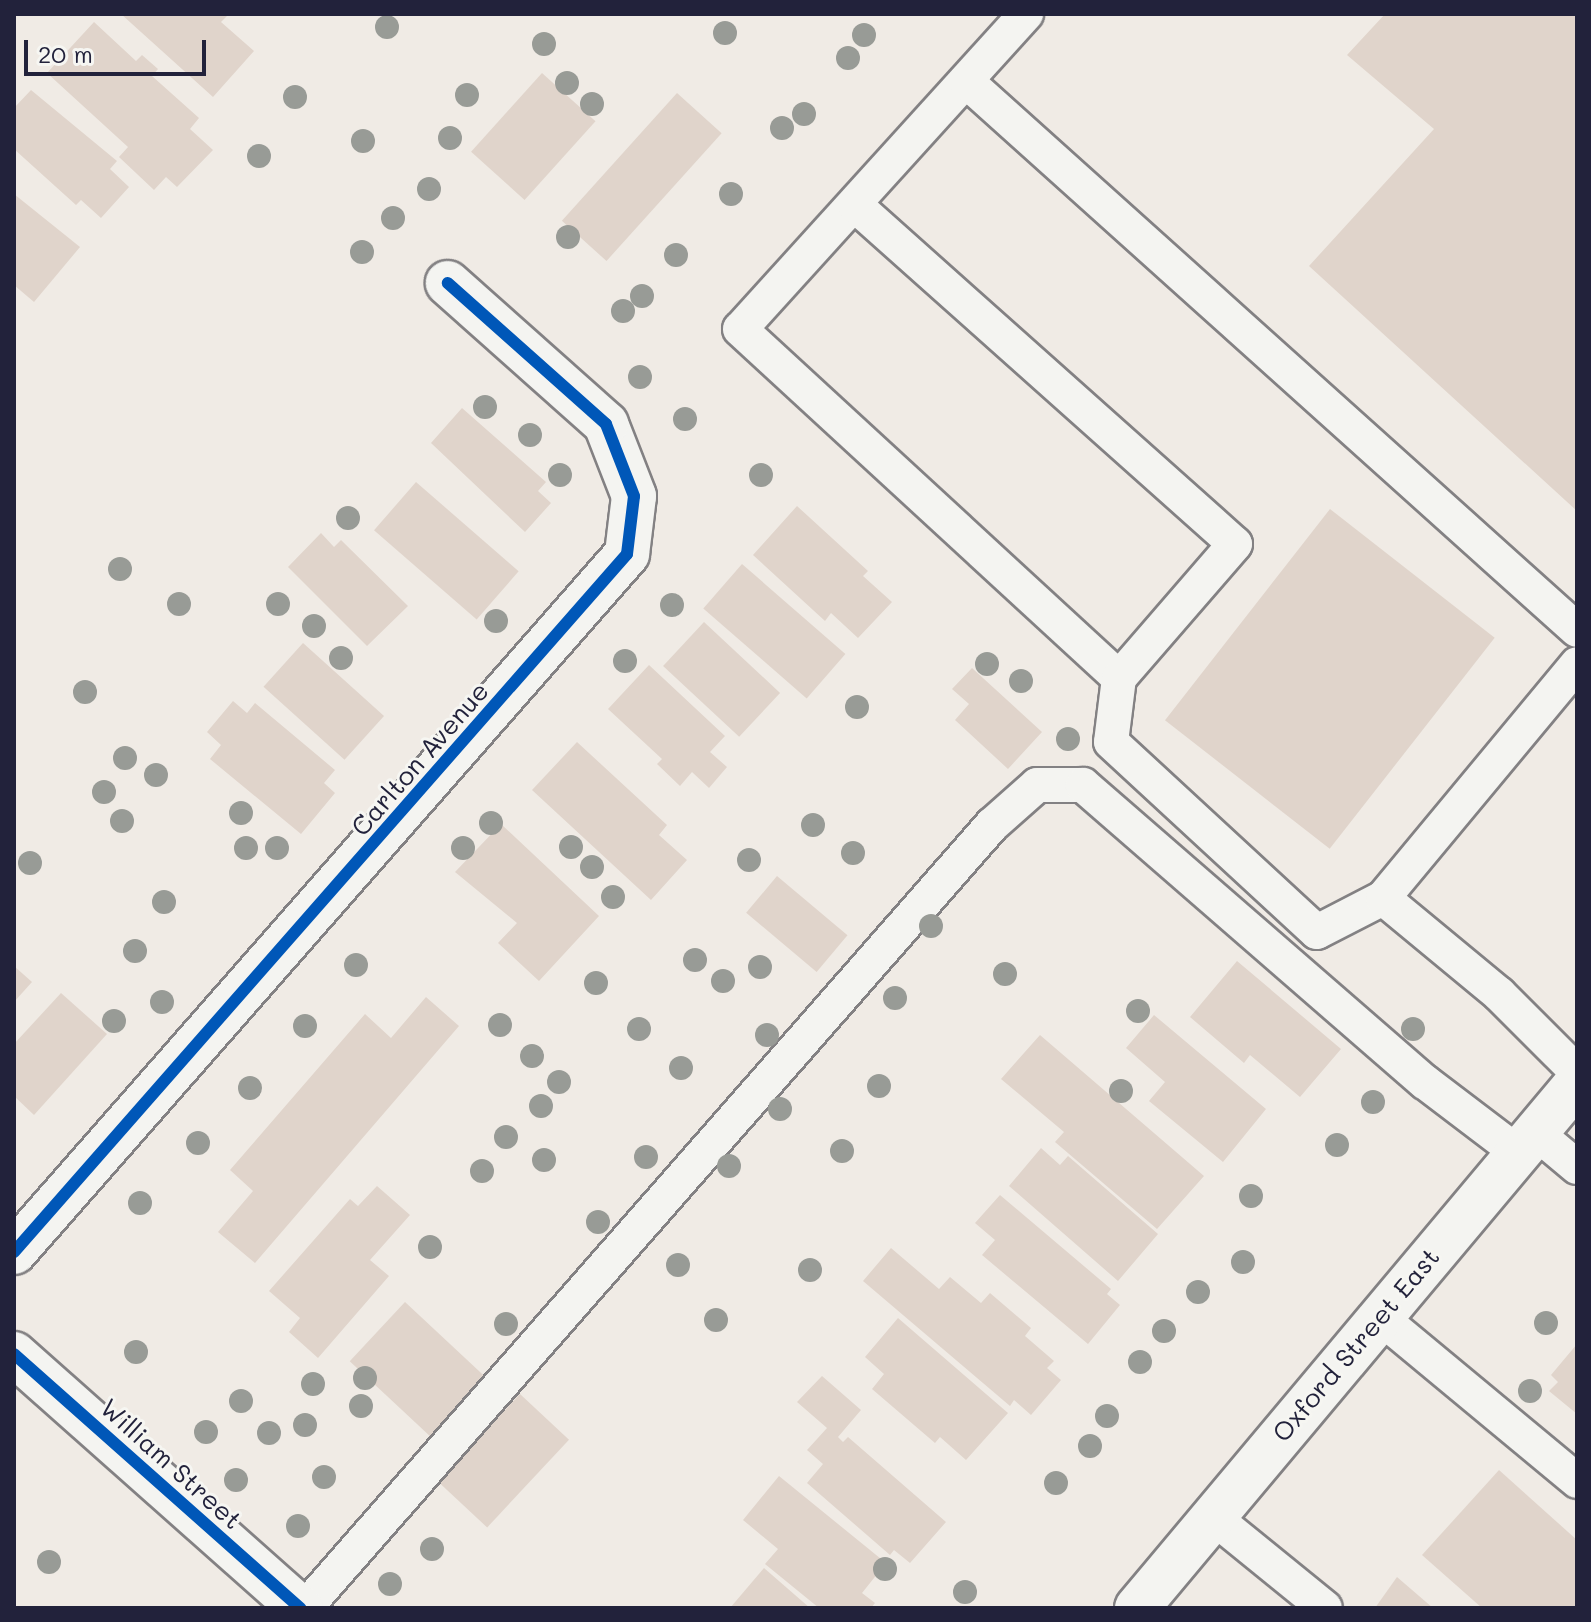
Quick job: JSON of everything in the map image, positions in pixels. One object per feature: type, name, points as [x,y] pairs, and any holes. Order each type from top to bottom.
[{"type":"street","name":"Carlton Avenue","points":[[14,1252],[627,554],[634,496],[606,424],[448,283]]},
{"type":"street","name":"Oxford Street East","points":[[1137,1608],[1525,1141],[1577,1083]]},
{"type":"street","name":"William Street","points":[[14,1354],[302,1608]]},
{"type":"lane","points":[[1026,14],[740,329],[1119,678]]},
{"type":"lane","points":[[966,81],[1577,630]]},
{"type":"lane","points":[[855,205],[1235,544],[1119,678],[1111,742],[1317,932],[1383,898],[1577,664]]},
{"type":"lane","points":[[302,1608],[992,825],[1037,785],[1083,785],[1425,1082],[1525,1141],[1577,1167]]},
{"type":"lane","points":[[1383,898],[1499,994],[1577,1072]]},
{"type":"lane","points":[[1381,1318],[1577,1481]]},
{"type":"lane","points":[[1213,1517],[1325,1608]]},
{"type":"building","points":[[121,14],[229,14],[221,22],[254,51],[213,97]]},
{"type":"building","points":[[1385,14],[1577,14],[1577,511],[1309,266],[1434,129],[1347,55]]},
{"type":"building","points":[[94,22],[136,61],[142,55],[158,69],[152,76],[199,118],[190,129],[213,150],[177,187],[166,177],[154,190],[119,157],[128,147],[47,73]]},
{"type":"building","points":[[542,73],[596,121],[525,200],[471,152]]},
{"type":"building","points":[[31,90],[117,161],[110,169],[129,187],[101,218],[81,200],[76,205],[14,149],[14,108]]},
{"type":"building","points":[[677,93],[722,133],[606,261],[562,221]]},
{"type":"building","points":[[14,194],[80,247],[34,302],[14,285]]},
{"type":"building","points":[[462,408],[546,482],[538,491],[551,503],[525,532],[431,443]]},
{"type":"building","points":[[416,482],[519,571],[477,620],[374,530]]},
{"type":"building","points":[[797,506],[868,571],[863,576],[892,602],[858,638],[831,613],[825,621],[753,555]]},
{"type":"building","points":[[1330,509],[1495,638],[1330,849],[1165,720]]},
{"type":"building","points":[[321,533],[334,547],[341,540],[408,606],[367,646],[288,567]]},
{"type":"building","points":[[742,564],[845,654],[807,698],[703,609]]},
{"type":"building","points":[[704,622],[780,693],[739,737],[663,666]]},
{"type":"building","points":[[303,643],[384,716],[345,760],[264,687]]},
{"type":"building","points":[[649,665],[725,736],[710,752],[727,767],[709,788],[692,772],[680,786],[657,764],[662,759],[608,709]]},
{"type":"building","points":[[972,668],[1042,732],[1008,769],[955,720],[969,704],[952,689]]},
{"type":"building","points":[[233,701],[247,713],[255,703],[335,770],[324,783],[335,793],[301,834],[210,759],[221,745],[207,732]]},
{"type":"building","points":[[577,742],[667,825],[659,835],[687,860],[651,900],[532,790]]},
{"type":"building","points":[[501,824],[599,916],[539,981],[498,943],[517,923],[455,872]]},
{"type":"building","points":[[777,876],[847,935],[817,972],[746,913]]},
{"type":"building","points":[[1237,961],[1341,1049],[1300,1097],[1250,1055],[1244,1063],[1190,1017]]},
{"type":"building","points":[[14,966],[32,982],[14,1002]]},
{"type":"building","points":[[61,993],[107,1034],[34,1115],[14,1096],[14,1044]]},
{"type":"building","points":[[426,997],[459,1026],[255,1263],[218,1232],[253,1191],[230,1170],[365,1014],[391,1038]]},
{"type":"building","points":[[1154,1015],[1266,1109],[1223,1162],[1149,1101],[1165,1082],[1126,1048]]},
{"type":"building","points":[[1040,1035],[1204,1176],[1157,1229],[1055,1142],[1064,1132],[1001,1079]]},
{"type":"building","points":[[1041,1148],[1060,1165],[1068,1156],[1158,1234],[1118,1281],[1009,1186]]},
{"type":"building","points":[[377,1186],[410,1215],[370,1260],[389,1276],[318,1358],[289,1332],[300,1318],[269,1291],[350,1199],[358,1206]]},
{"type":"building","points":[[1000,1195],[1111,1289],[1107,1294],[1120,1305],[1088,1344],[982,1255],[995,1240],[975,1223]]},
{"type":"building","points":[[891,1248],[939,1289],[950,1277],[981,1303],[990,1293],[1031,1328],[1025,1336],[1054,1361],[1047,1368],[1061,1380],[1031,1415],[1014,1400],[1010,1406],[863,1281]]},
{"type":"building","points":[[405,1302],[489,1380],[434,1440],[350,1361]]},
{"type":"building","points":[[898,1318],[1008,1413],[966,1460],[940,1437],[935,1443],[872,1389],[884,1374],[865,1357]]},
{"type":"building","points":[[1577,1344],[1577,1414],[1549,1391],[1558,1382],[1551,1375]]},
{"type":"building","points":[[822,1376],[861,1410],[838,1437],[843,1442],[848,1437],[946,1522],[910,1563],[894,1550],[890,1555],[807,1483],[823,1464],[807,1450],[827,1428],[797,1402]]},
{"type":"building","points":[[520,1394],[569,1440],[487,1527],[438,1482]]},
{"type":"building","points":[[1499,1470],[1577,1540],[1577,1608],[1482,1608],[1422,1555]]},
{"type":"building","points":[[779,1476],[886,1563],[862,1593],[875,1603],[871,1608],[819,1608],[765,1564],[778,1549],[743,1520]]},
{"type":"building","points":[[764,1568],[810,1608],[730,1608]]},
{"type":"building","points":[[1397,1577],[1433,1608],[1375,1608]]},
{"type":"cycle path","points":[[14,1252],[627,554],[634,496],[606,424],[448,283]]},
{"type":"cycle path","points":[[14,1354],[300,1608]]}]
